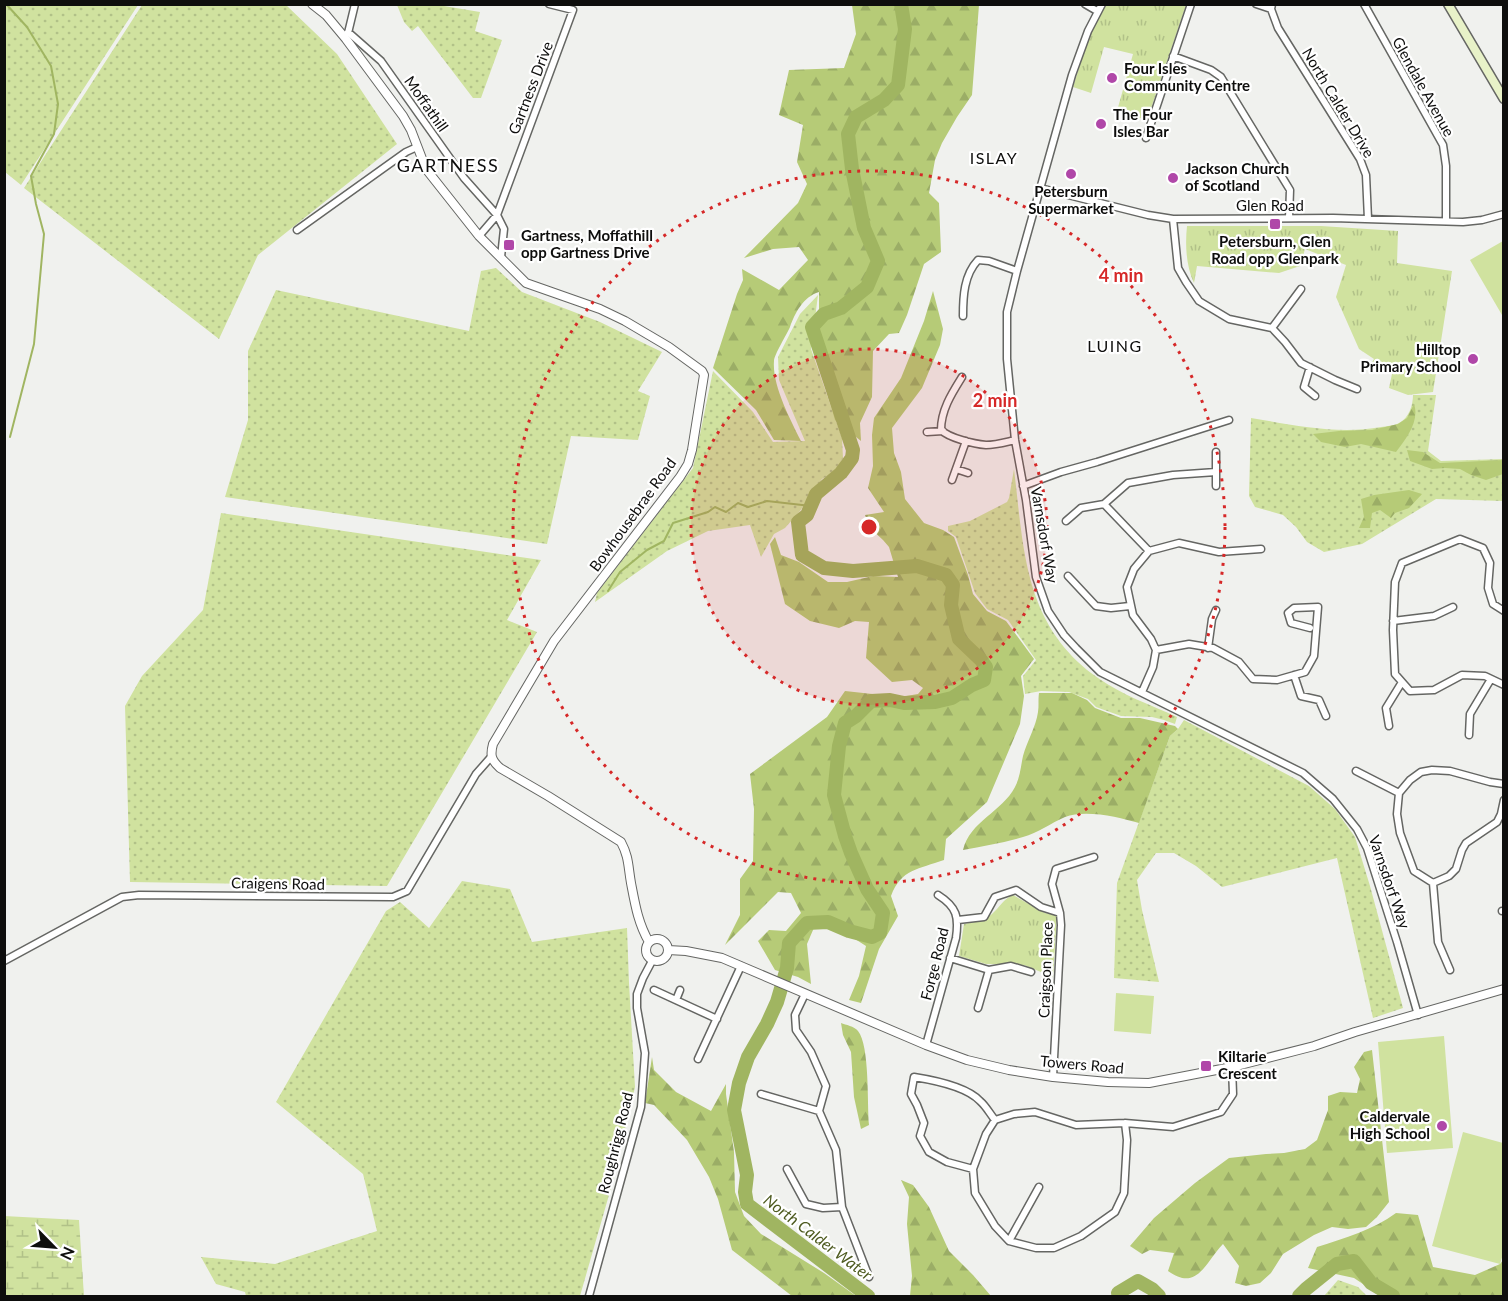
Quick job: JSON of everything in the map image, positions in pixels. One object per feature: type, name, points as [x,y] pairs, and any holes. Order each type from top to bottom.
[{"type":"main road","points":[[1448,4],[1503,99]]},
{"type":"street","name":"Bowhousebrae Road","points":[[312,4],[347,36],[403,116],[426,169],[479,236],[526,283],[600,309],[625,321],[669,347],[702,372],[705,378],[688,464],[554,641],[493,744],[491,758]]},
{"type":"street","points":[[347,36],[355,4]]},
{"type":"street","name":"Gartness Drive","points":[[479,236],[497,215],[573,10],[549,4]]},
{"type":"street","points":[[1085,4],[1097,11]]},
{"type":"street","name":"Varnsdorf Way","points":[[1102,4],[1088,31],[1072,75],[1007,312],[1007,359],[1015,440],[1036,577],[1048,611],[1064,635],[1100,672],[1304,773],[1345,812],[1367,848],[1418,1015]]},
{"type":"street","points":[[1146,138],[1191,4]]},
{"type":"street","points":[[1256,4],[1271,7]]},
{"type":"street","name":"Glendale Avenue","points":[[1364,4],[1443,145],[1446,166],[1446,221]]},
{"type":"street","name":"North Calder Drive","points":[[1271,7],[1278,28],[1360,159],[1366,175],[1368,219]]},
{"type":"street","name":"Moffathill","points":[[347,36],[381,61],[464,178],[497,215],[504,229],[501,257]]},
{"type":"street","points":[[1173,56],[1211,70],[1221,77],[1290,190],[1289,218]]},
{"type":"street","points":[[297,230],[406,152],[417,147]]},
{"type":"street","name":"Glen Road","points":[[1040,188],[1173,219],[1289,218],[1463,222],[1503,214]]},
{"type":"street","points":[[1173,219],[1178,267],[1199,301],[1229,319],[1272,328],[1301,363],[1357,389]]},
{"type":"street","points":[[963,316],[963,294],[970,268],[978,260],[1017,270]]},
{"type":"street","points":[[1272,328],[1301,289]]},
{"type":"street","points":[[1310,367],[1304,387],[1315,396]]},
{"type":"street","points":[[962,377],[949,399],[941,422],[941,430],[945,434],[966,441],[986,445],[1015,440]]},
{"type":"street","points":[[1023,486],[1229,420]]},
{"type":"street","points":[[927,432],[943,431]]},
{"type":"street","points":[[952,480],[966,441]]},
{"type":"street","points":[[1216,452],[1216,486]]},
{"type":"street","points":[[956,469],[968,473]]},
{"type":"street","points":[[1066,521],[1081,508],[1104,504],[1128,483],[1173,475],[1216,472]]},
{"type":"street","points":[[1104,504],[1149,551]]},
{"type":"street","points":[[1503,611],[1494,604],[1488,588],[1490,563],[1483,548],[1460,539],[1402,563],[1395,582],[1393,621],[1395,674],[1410,691],[1434,690],[1462,675],[1485,676],[1503,685]]},
{"type":"street","points":[[1142,692],[1153,667],[1156,650],[1151,639],[1133,615],[1130,606],[1128,587],[1134,569],[1149,551],[1179,543],[1219,552],[1261,549]]},
{"type":"street","points":[[1068,576],[1096,606],[1111,608],[1130,606]]},
{"type":"street","points":[[1156,650],[1189,644],[1213,648],[1239,662],[1253,679],[1277,680],[1305,672],[1314,656],[1318,607],[1294,608],[1288,614],[1292,622],[1310,628]]},
{"type":"street","points":[[1393,621],[1434,616],[1453,607]]},
{"type":"street","points":[[1208,648],[1212,619],[1216,610]]},
{"type":"street","points":[[1294,675],[1301,696],[1319,700],[1326,716]]},
{"type":"street","points":[[1469,735],[1470,714],[1491,679]]},
{"type":"street","points":[[1389,726],[1386,708],[1402,682]]},
{"type":"street","points":[[491,758],[500,768],[621,842],[627,853],[640,927],[649,942]]},
{"type":"street","name":"Craigens Road","points":[[4,961],[122,897],[139,895],[393,897],[407,891],[476,774],[491,758]]},
{"type":"street","points":[[1433,883],[1414,871],[1400,833],[1397,814],[1399,793],[1420,772],[1432,770],[1450,771],[1503,784]]},
{"type":"street","points":[[1356,771],[1399,793]]},
{"type":"street","points":[[1433,883],[1449,876],[1456,869],[1466,843],[1497,822],[1503,800]]},
{"type":"street","name":"Craigson Place","points":[[1053,1077],[1061,925],[1052,884],[1056,869],[1094,858]]},
{"type":"street","points":[[1433,883],[1438,942],[1450,970]]},
{"type":"street","points":[[958,920],[984,917],[995,897],[1016,890],[1041,907],[1060,913]]},
{"type":"street","name":"Forge Road","points":[[926,1045],[956,938],[958,920],[949,902],[938,895]]},
{"type":"street","points":[[659,939],[665,943],[668,954],[663,960],[658,962],[646,956],[646,945],[649,942],[659,939]]},
{"type":"street","name":"Towers Road","points":[[668,950],[695,952],[722,958],[926,1045],[967,1060],[1009,1070],[1108,1083],[1149,1083],[1232,1067],[1314,1046],[1503,989]]},
{"type":"street","points":[[950,958],[989,970],[1011,966],[1031,972]]},
{"type":"street","name":"Roughrigg Road","points":[[589,1296],[641,1107],[645,1053],[637,1008],[637,994],[652,960]]},
{"type":"street","points":[[698,1059],[741,966]]},
{"type":"street","points":[[978,1008],[989,970]]},
{"type":"street","points":[[654,990],[717,1019]]},
{"type":"street","points":[[676,1000],[680,990]]},
{"type":"street","points":[[805,994],[795,1015],[796,1030],[811,1052],[826,1086],[819,1111],[836,1150],[842,1207],[869,1277]]},
{"type":"street","points":[[1125,1123],[1127,1140],[1124,1193],[1115,1212],[1081,1236],[1054,1248],[1035,1248],[1009,1241],[995,1226],[975,1193],[973,1169],[986,1134],[995,1120],[1014,1114],[1035,1112],[1076,1125],[1125,1123],[1173,1127],[1221,1112],[1233,1094],[1232,1067]]},
{"type":"street","points":[[973,1169],[947,1162],[929,1152],[920,1136],[924,1123],[911,1094],[914,1077],[960,1089],[979,1100],[995,1120]]},
{"type":"street","points":[[762,1094],[819,1111]]},
{"type":"street","points":[[788,1169],[806,1203],[823,1208],[842,1207]]},
{"type":"street","points":[[1009,1241],[1039,1187]]},
{"type":"green space","points":[[4,5],[138,5],[21,185],[5,172]]},
{"type":"green space","points":[[142,5],[286,5],[337,54],[397,144],[258,255],[219,339],[24,188]]},
{"type":"green space","points":[[397,5],[438,5],[480,12],[475,31],[502,40],[481,98],[473,98],[418,26],[412,31],[404,22]]},
{"type":"green space","points":[[852,5],[979,5],[972,95],[942,143],[935,160],[929,193],[939,203],[941,252],[924,264],[899,333],[889,334],[873,351],[872,397],[860,423],[861,441],[835,420],[813,345],[819,311],[819,292],[813,294],[800,306],[774,361],[779,391],[801,441],[774,440],[756,410],[713,368],[743,280],[742,269],[779,290],[808,260],[799,247],[773,249],[744,258],[798,203],[807,184],[797,162],[803,125],[779,115],[789,70],[844,68],[856,34]]},
{"type":"green space","points":[[1106,5],[1186,5],[1147,120],[1117,111],[1133,54],[1104,47],[1091,93],[1073,87],[1089,36]]},
{"type":"green space","points":[[1187,226],[1321,226],[1398,231],[1397,263],[1452,271],[1433,392],[1408,395],[1389,388],[1392,374],[1371,364],[1374,359],[1359,349],[1336,297],[1346,265],[1305,249],[1300,266],[1279,273],[1197,266],[1194,283],[1187,255]]},
{"type":"green space","points":[[1503,241],[1504,314],[1502,315],[1470,260]]},
{"type":"green space","points":[[496,268],[522,292],[600,322],[662,352],[638,391],[650,396],[638,440],[571,436],[547,544],[225,497],[248,420],[248,351],[276,290],[469,331],[481,271]]},
{"type":"green space","points":[[933,291],[943,329],[940,345],[922,388],[892,428],[894,453],[901,472],[905,499],[924,523],[954,537],[973,594],[987,611],[1006,621],[1034,659],[1021,676],[1024,696],[1020,724],[987,802],[946,839],[944,860],[912,871],[895,887],[891,896],[898,916],[879,949],[861,1003],[849,1000],[859,976],[866,946],[819,916],[807,944],[811,984],[798,977],[775,970],[758,941],[769,930],[786,931],[801,913],[791,893],[778,892],[725,945],[740,915],[740,879],[753,861],[754,809],[750,774],[827,717],[845,691],[900,697],[918,694],[923,688],[912,680],[892,682],[866,658],[869,622],[855,621],[839,628],[810,621],[785,604],[770,544],[775,537],[781,555],[799,562],[828,582],[847,582],[873,576],[898,577],[889,547],[870,528],[865,515],[884,512],[868,488],[873,466],[874,418],[901,378],[924,321]]},
{"type":"green space","points":[[818,295],[811,349],[842,438],[843,458],[835,472],[822,479],[800,511],[785,528],[774,534],[761,557],[750,525],[708,531],[667,551],[595,602],[597,593],[693,468],[713,371],[753,412],[773,442],[805,441],[779,380],[778,357],[800,314]]},
{"type":"green space","points":[[1413,395],[1436,395],[1428,451],[1441,461],[1503,459],[1503,501],[1436,499],[1362,544],[1324,552],[1307,542],[1283,515],[1255,507],[1249,496],[1251,418],[1332,430],[1388,426],[1397,424],[1408,415]]},
{"type":"green space","points":[[1414,404],[1414,423],[1396,452],[1361,444],[1345,447],[1321,442],[1313,434],[1372,430],[1398,424],[1407,418]]},
{"type":"green space","points":[[1407,450],[1423,452],[1440,463],[1503,460],[1503,474],[1486,480],[1460,469],[1432,469],[1410,461]]},
{"type":"green space","points":[[1014,469],[1025,557],[1042,611],[1055,635],[1074,657],[1098,678],[1127,695],[1177,717],[1175,724],[1152,717],[1121,716],[1096,707],[1088,699],[1069,692],[1041,691],[1025,694],[1023,676],[1036,660],[1008,620],[987,609],[975,593],[956,537],[948,531],[948,526],[970,521],[1007,502]]},
{"type":"green space","points":[[1409,490],[1422,494],[1409,508],[1395,513],[1391,518],[1380,510],[1372,513],[1370,528],[1359,528],[1364,517],[1361,499]]},
{"type":"green space","points":[[221,513],[541,560],[507,620],[537,632],[387,886],[130,882],[125,706],[142,676],[203,610]]},
{"type":"green space","points":[[1039,693],[1072,693],[1087,700],[1095,708],[1121,718],[1140,718],[1175,726],[1178,729],[1170,736],[1139,823],[1102,815],[1073,815],[1029,835],[963,850],[972,831],[1009,796],[1015,787],[1037,718]]},
{"type":"green space","points":[[1184,720],[1309,786],[1335,809],[1355,837],[1403,1008],[1373,1018],[1337,858],[1222,887],[1196,866],[1174,853],[1156,853],[1137,880],[1159,982],[1114,978],[1117,883],[1170,736]]},
{"type":"green space","points":[[462,881],[510,889],[532,942],[627,928],[635,1087],[613,1181],[580,1296],[246,1296],[245,1292],[216,1284],[201,1257],[275,1264],[377,1231],[363,1174],[276,1102],[386,911],[400,902],[429,928]]},
{"type":"green space","points":[[1013,895],[1045,913],[1057,915],[1053,977],[1024,965],[986,964],[959,956],[964,924],[989,916]]},
{"type":"green space","points":[[1116,993],[1154,996],[1151,1034],[1114,1031]]},
{"type":"green space","points":[[841,1023],[858,1031],[862,1038],[867,1076],[869,1125],[861,1129],[854,1097],[851,1052],[843,1035]]},
{"type":"green space","points":[[1444,1036],[1453,1148],[1387,1153],[1378,1042]]},
{"type":"green space","points":[[1372,1050],[1389,1202],[1366,1227],[1348,1229],[1332,1227],[1314,1235],[1283,1254],[1271,1273],[1260,1283],[1246,1286],[1235,1283],[1239,1266],[1223,1244],[1200,1272],[1193,1277],[1186,1278],[1178,1277],[1168,1271],[1174,1253],[1150,1250],[1142,1254],[1130,1246],[1154,1218],[1229,1158],[1305,1149],[1317,1140],[1328,1110],[1328,1096],[1340,1092],[1357,1093],[1360,1079],[1354,1067],[1364,1052]]},
{"type":"green space","points":[[652,1057],[654,1070],[676,1092],[711,1111],[726,1084],[734,1152],[735,1192],[744,1216],[761,1234],[856,1296],[792,1296],[732,1250],[718,1199],[709,1177],[687,1140],[654,1105],[645,1103]]},
{"type":"green space","points":[[1463,1132],[1503,1143],[1504,1251],[1500,1264],[1432,1246]]},
{"type":"green space","points":[[901,1180],[913,1185],[929,1207],[949,1251],[991,1296],[910,1296],[912,1276],[907,1224],[909,1197]]},
{"type":"green space","points":[[1396,1213],[1418,1215],[1433,1267],[1475,1275],[1500,1264],[1503,1260],[1503,1296],[1381,1296],[1354,1278],[1308,1268],[1317,1247],[1368,1229]]},
{"type":"green space","points":[[4,1216],[79,1220],[84,1296],[5,1296]]},
{"type":"green space","points":[[1338,1280],[1358,1287],[1367,1296],[1324,1296]]},
{"type":"waterway","points":[[6,4],[27,27],[51,66],[58,104],[54,134],[31,176],[44,234],[34,344],[10,437]]},
{"type":"waterway","name":"North Calder Water","points":[[868,1296],[747,1204],[745,1192],[747,1175],[734,1110],[739,1083],[748,1057],[777,1002],[787,968],[789,943],[807,923],[828,922],[872,937],[880,933],[883,913],[867,889],[851,853],[834,795],[839,746],[845,723],[871,701],[935,702],[952,698],[984,680],[986,667],[959,639],[951,605],[953,585],[946,575],[917,566],[853,571],[824,568],[802,555],[798,522],[807,515],[816,494],[841,473],[852,458],[853,450],[812,327],[824,314],[841,308],[867,287],[878,261],[864,228],[852,169],[848,134],[856,117],[884,100],[898,85],[905,29],[901,4]]},
{"type":"waterway","points":[[608,591],[620,572],[647,550],[664,541],[673,523],[708,512],[715,507],[726,512],[738,503],[748,507],[767,501],[811,506]]},
{"type":"waterway","name":"North Calder Water","points":[[1299,1296],[1337,1264],[1354,1261],[1371,1283],[1393,1296]]},
{"type":"waterway","name":"North Calder Water","points":[[1120,1296],[1118,1293],[1138,1281],[1159,1296]]},
{"type":"place","name":"Four Isles Community Centre","points":[[1112,78]]},
{"type":"place","name":"The Four Isles Bar","points":[[1101,124]]},
{"type":"place","name":"Petersburn Supermarket","points":[[1071,174]]},
{"type":"place","name":"Jackson Church of Scotland","points":[[1173,178]]},
{"type":"place","name":"Petersburn, Glen Road opp Glenpark","points":[[1275,224]]},
{"type":"place","name":"Gartness, Moffathill opp Gartness Drive","points":[[509,245]]},
{"type":"place","name":"Hilltop Primary School","points":[[1473,359]]},
{"type":"place","name":"Kiltarie Crescent","points":[[1206,1066]]},
{"type":"place","name":"Caldervale High School","points":[[1442,1126]]},
{"type":"district","name":"ISLAY","points":[[994,158]]},
{"type":"district","name":"GARTNESS","points":[[448,166]]},
{"type":"district","name":"LUING","points":[[1115,346]]}]
